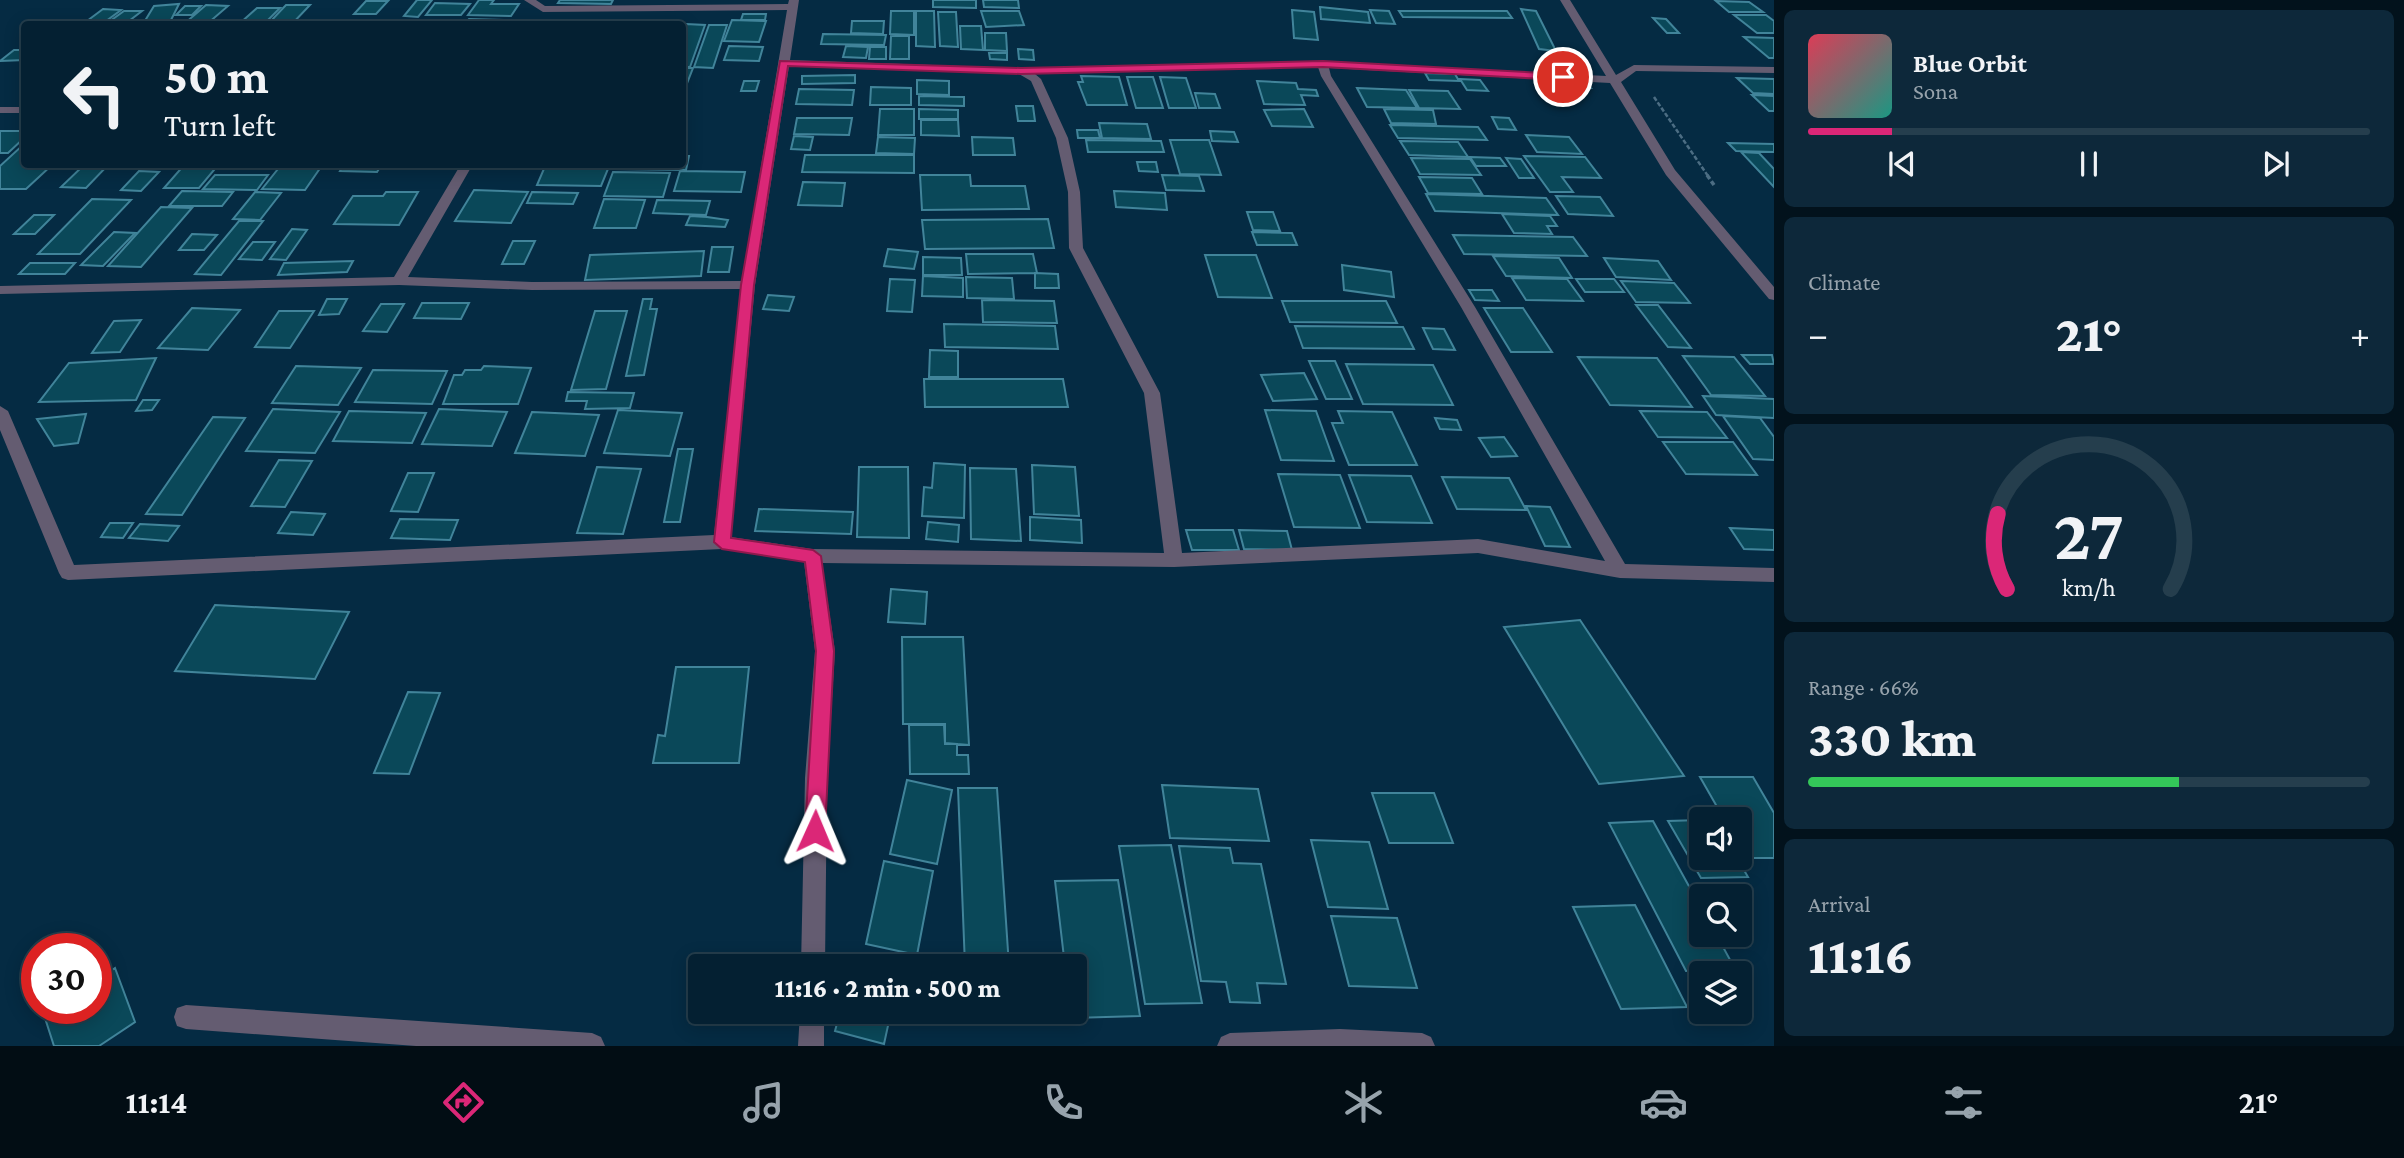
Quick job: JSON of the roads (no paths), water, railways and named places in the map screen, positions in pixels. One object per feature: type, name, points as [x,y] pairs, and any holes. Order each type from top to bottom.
[{"type":"street","points":[[529,0],[544,8],[794,3],[747,285],[722,542]]},
{"type":"street","points":[[1565,0],[1617,80],[1670,172],[1774,296]]},
{"type":"street","points":[[784,63],[1021,71],[1323,64],[1617,80],[1634,68],[1774,69]]},
{"type":"street","points":[[1323,64],[1326,76],[1468,307],[1620,571]]},
{"type":"street","points":[[1021,71],[1036,79],[1062,138],[1074,192],[1076,248],[1152,393],[1174,560]]},
{"type":"street","points":[[0,110],[21,110]]},
{"type":"street","points":[[399,281],[465,168]]},
{"type":"street","points":[[0,290],[399,281],[532,286],[747,285]]},
{"type":"street","points":[[0,411],[68,573],[722,542],[813,556],[1174,560],[1478,546],[1620,571],[1774,575]]},
{"type":"street","points":[[813,556],[825,651],[816,778],[813,954]]},
{"type":"street","points":[[186,1017],[592,1046]]},
{"type":"street","points":[[811,1046],[812,1024]]},
{"type":"street","points":[[1230,1046],[1340,1042],[1422,1046]]}]
